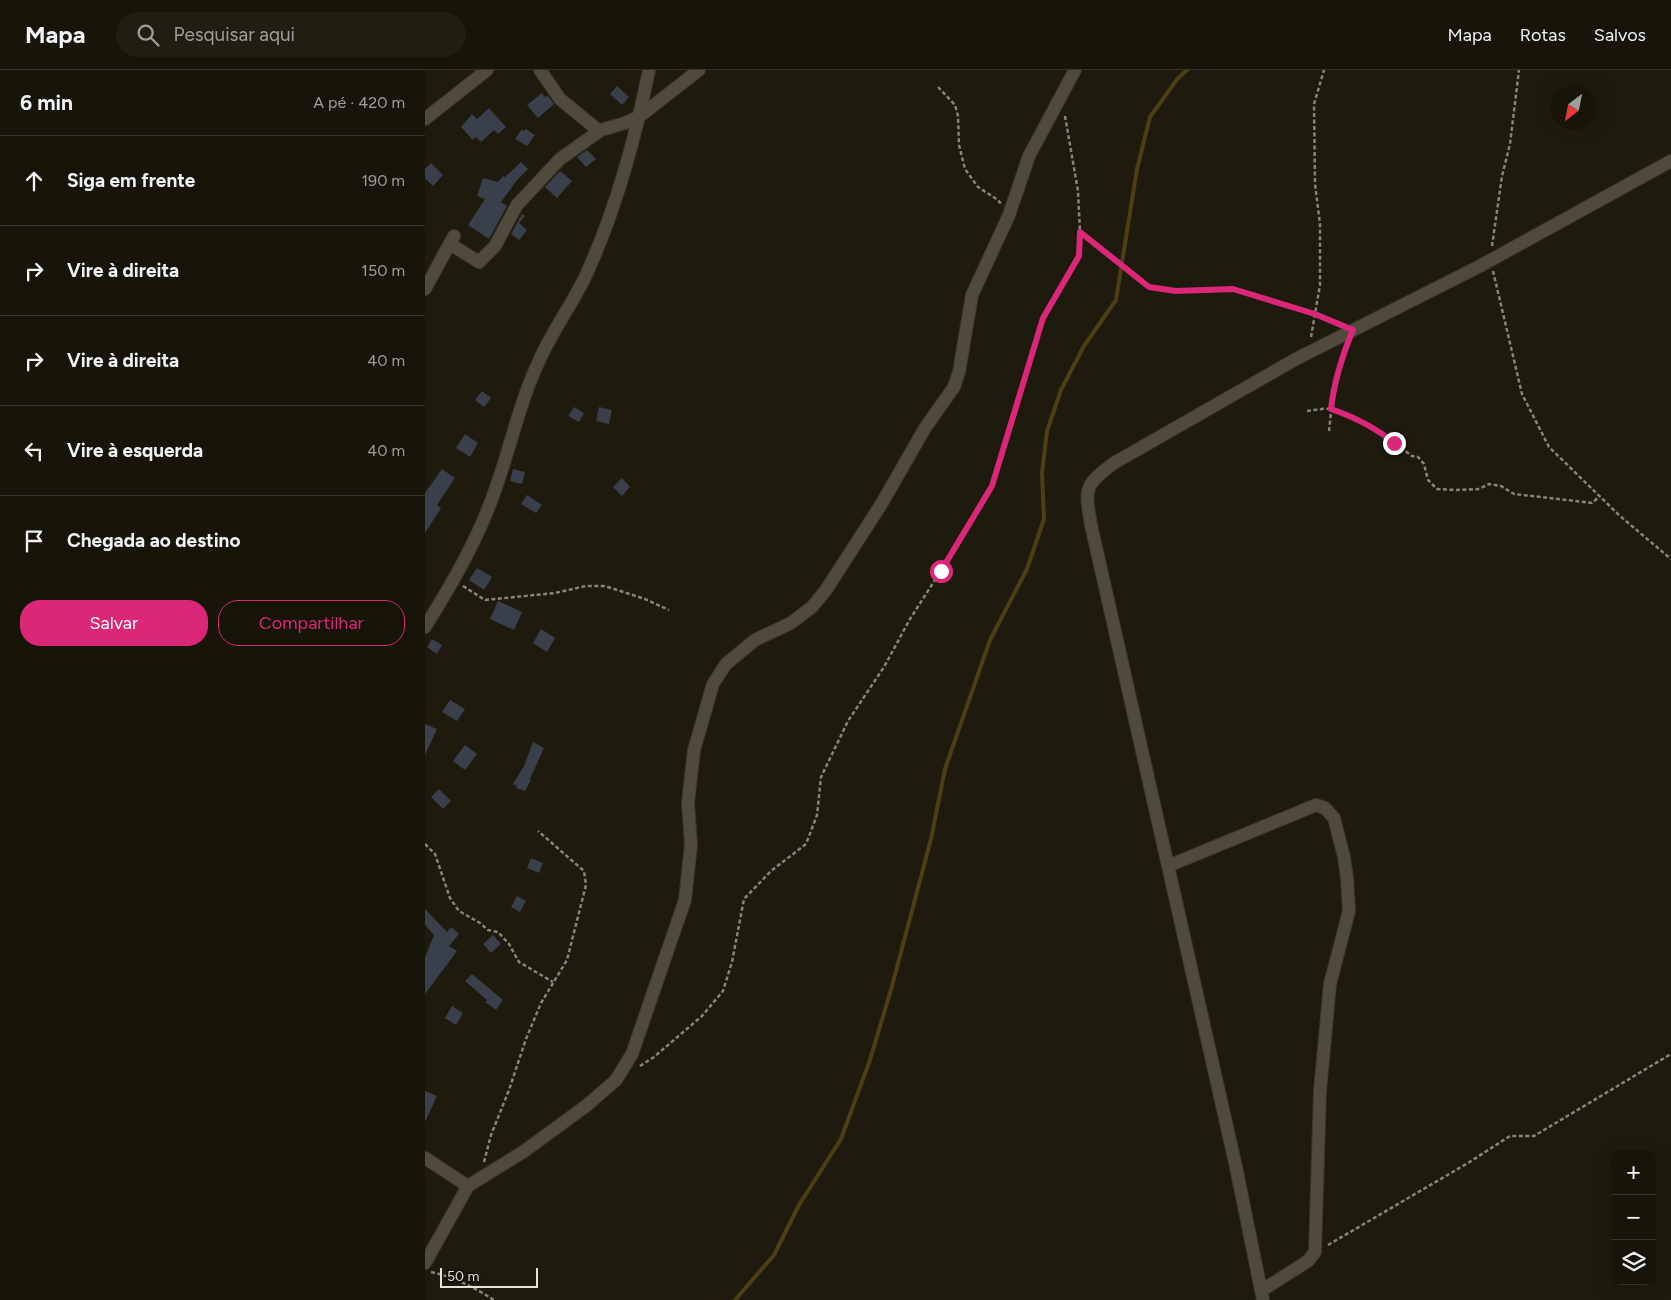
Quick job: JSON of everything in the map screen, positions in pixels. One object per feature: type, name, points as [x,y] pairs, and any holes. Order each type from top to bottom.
[{"type":"street","points":[[425,119],[487,70]]},
{"type":"street","points":[[540,70],[560,99],[599,132]]},
{"type":"street","points":[[425,627],[473,546],[486,516],[526,393],[539,360],[585,276],[603,236],[640,116],[649,70]]},
{"type":"street","points":[[425,289],[452,240],[479,262],[495,246],[517,205],[560,159],[599,132],[640,116],[699,70]]},
{"type":"street","points":[[425,1263],[468,1186],[523,1152],[586,1106],[616,1080],[632,1054],[685,900],[691,844],[688,803],[695,750],[713,684],[726,664],[755,640],[791,623],[812,607],[826,590],[882,503],[925,428],[953,387],[959,372],[972,295],[1009,215],[1029,156],[1075,70]]},
{"type":"street","points":[[1168,866],[1316,805],[1325,808],[1334,818],[1344,857],[1349,911],[1330,984],[1320,1091],[1315,1252],[1308,1261],[1262,1295],[1236,1167],[1091,526],[1086,494],[1095,477],[1114,463],[1296,359],[1490,260],[1671,161]]},
{"type":"street","points":[[425,1158],[468,1186]]},
{"type":"path","points":[[1310,340],[1320,285],[1320,224],[1315,184],[1314,104],[1324,70]]},
{"type":"path","points":[[1519,70],[1510,144],[1502,176],[1490,260],[1522,394],[1549,447],[1620,516],[1671,559]]},
{"type":"path","points":[[938,87],[955,105],[958,116],[959,145],[965,168],[978,186],[998,200],[1009,215]]},
{"type":"path","points":[[639,1066],[654,1057],[702,1016],[723,991],[732,962],[744,899],[771,871],[806,844],[817,815],[821,777],[848,722],[884,667],[910,619],[965,533],[992,486],[1043,318],[1079,256],[1078,191],[1061,94]]},
{"type":"path","points":[[1080,232],[1149,287],[1176,291],[1233,289],[1315,314],[1353,330],[1346,345],[1334,385],[1329,431]]},
{"type":"path","points":[[1307,411],[1331,409],[1358,420],[1385,435],[1412,456],[1418,457],[1424,464],[1428,480],[1437,489],[1479,489],[1489,484],[1501,486],[1514,494],[1592,503],[1600,496]]},
{"type":"path","points":[[453,580],[485,600],[555,593],[586,586],[605,586],[645,599],[669,610]]},
{"type":"path","points":[[485,1176],[484,1162],[491,1135],[509,1090],[525,1038],[541,1002],[567,960],[586,885],[584,871],[538,831]]},
{"type":"path","points":[[425,844],[435,854],[450,898],[459,911],[480,923],[487,930],[498,932],[509,944],[519,962],[554,982]]},
{"type":"path","points":[[1315,1252],[1468,1163],[1510,1136],[1534,1136],[1671,1054]]},
{"type":"path","points":[[425,1271],[459,1281],[494,1300]]},
{"type":"building","points":[[617,86],[629,97],[622,105],[610,94]]},
{"type":"building","points":[[542,93],[545,97],[548,96],[554,104],[538,118],[527,105]]},
{"type":"building","points":[[489,108],[506,127],[498,134],[494,130],[481,142],[476,137],[473,140],[461,127],[472,114],[477,119]]},
{"type":"building","points":[[522,129],[524,131],[526,129],[535,135],[527,146],[515,139]]},
{"type":"building","points":[[587,150],[596,159],[586,167],[577,157]]},
{"type":"building","points":[[521,162],[528,169],[517,180],[501,202],[507,206],[489,239],[468,225],[485,199],[477,196],[483,178],[498,182]]},
{"type":"building","points":[[431,163],[443,175],[433,186],[425,178],[425,169]]},
{"type":"building","points":[[560,171],[572,181],[557,198],[545,187]]},
{"type":"building","points":[[522,214],[525,216],[519,223],[527,230],[519,240],[511,234]]},
{"type":"building","points":[[482,391],[491,398],[484,407],[475,400]]},
{"type":"building","points":[[574,407],[584,413],[579,422],[568,416]]},
{"type":"building","points":[[599,407],[612,410],[609,424],[596,421]]},
{"type":"building","points":[[465,434],[478,443],[470,457],[456,448]]},
{"type":"building","points":[[442,469],[455,478],[437,505],[441,508],[425,533],[425,493]]},
{"type":"building","points":[[513,469],[525,472],[522,484],[510,481]]},
{"type":"building","points":[[622,478],[630,487],[622,496],[613,487]]},
{"type":"building","points":[[527,495],[542,505],[536,513],[521,504]]},
{"type":"building","points":[[477,568],[492,577],[484,590],[469,580]]},
{"type":"building","points":[[498,601],[522,612],[514,630],[490,619]]},
{"type":"building","points":[[541,629],[555,638],[547,652],[533,643]]},
{"type":"building","points":[[432,639],[442,645],[437,654],[427,647]]},
{"type":"building","points":[[450,700],[465,709],[457,721],[442,712]]},
{"type":"building","points":[[425,724],[437,729],[425,755]]},
{"type":"building","points":[[533,742],[544,748],[525,791],[516,788],[517,786],[513,784],[524,766]]},
{"type":"building","points":[[465,745],[477,754],[465,770],[453,761]]},
{"type":"building","points":[[439,789],[451,801],[443,809],[431,797]]},
{"type":"building","points":[[531,858],[543,863],[539,873],[527,868]]},
{"type":"building","points":[[517,896],[526,901],[520,912],[511,907]]},
{"type":"building","points":[[425,909],[447,932],[451,927],[459,934],[449,946],[457,951],[425,994],[425,957],[434,935],[425,925]]},
{"type":"building","points":[[493,935],[501,944],[491,953],[483,944]]},
{"type":"building","points":[[472,974],[503,1000],[496,1010],[485,1002],[487,1000],[465,981]]},
{"type":"building","points":[[452,1006],[463,1013],[456,1025],[445,1018]]},
{"type":"building","points":[[425,1091],[437,1096],[425,1122]]},
{"type":"waterway","points":[[735,1300],[774,1255],[799,1205],[841,1139],[870,1060],[892,986],[931,839],[945,769],[990,640],[1027,569],[1044,519],[1042,473],[1047,431],[1061,390],[1084,346],[1116,300],[1137,169],[1150,117],[1178,78],[1187,70]]},
{"type":"route","points":[[941,571],[992,486],[1043,318],[1079,256],[1080,232],[1149,287],[1176,291],[1233,289],[1315,314],[1353,330],[1346,345],[1334,385],[1331,409],[1352,416],[1385,435],[1394,443]]}]
